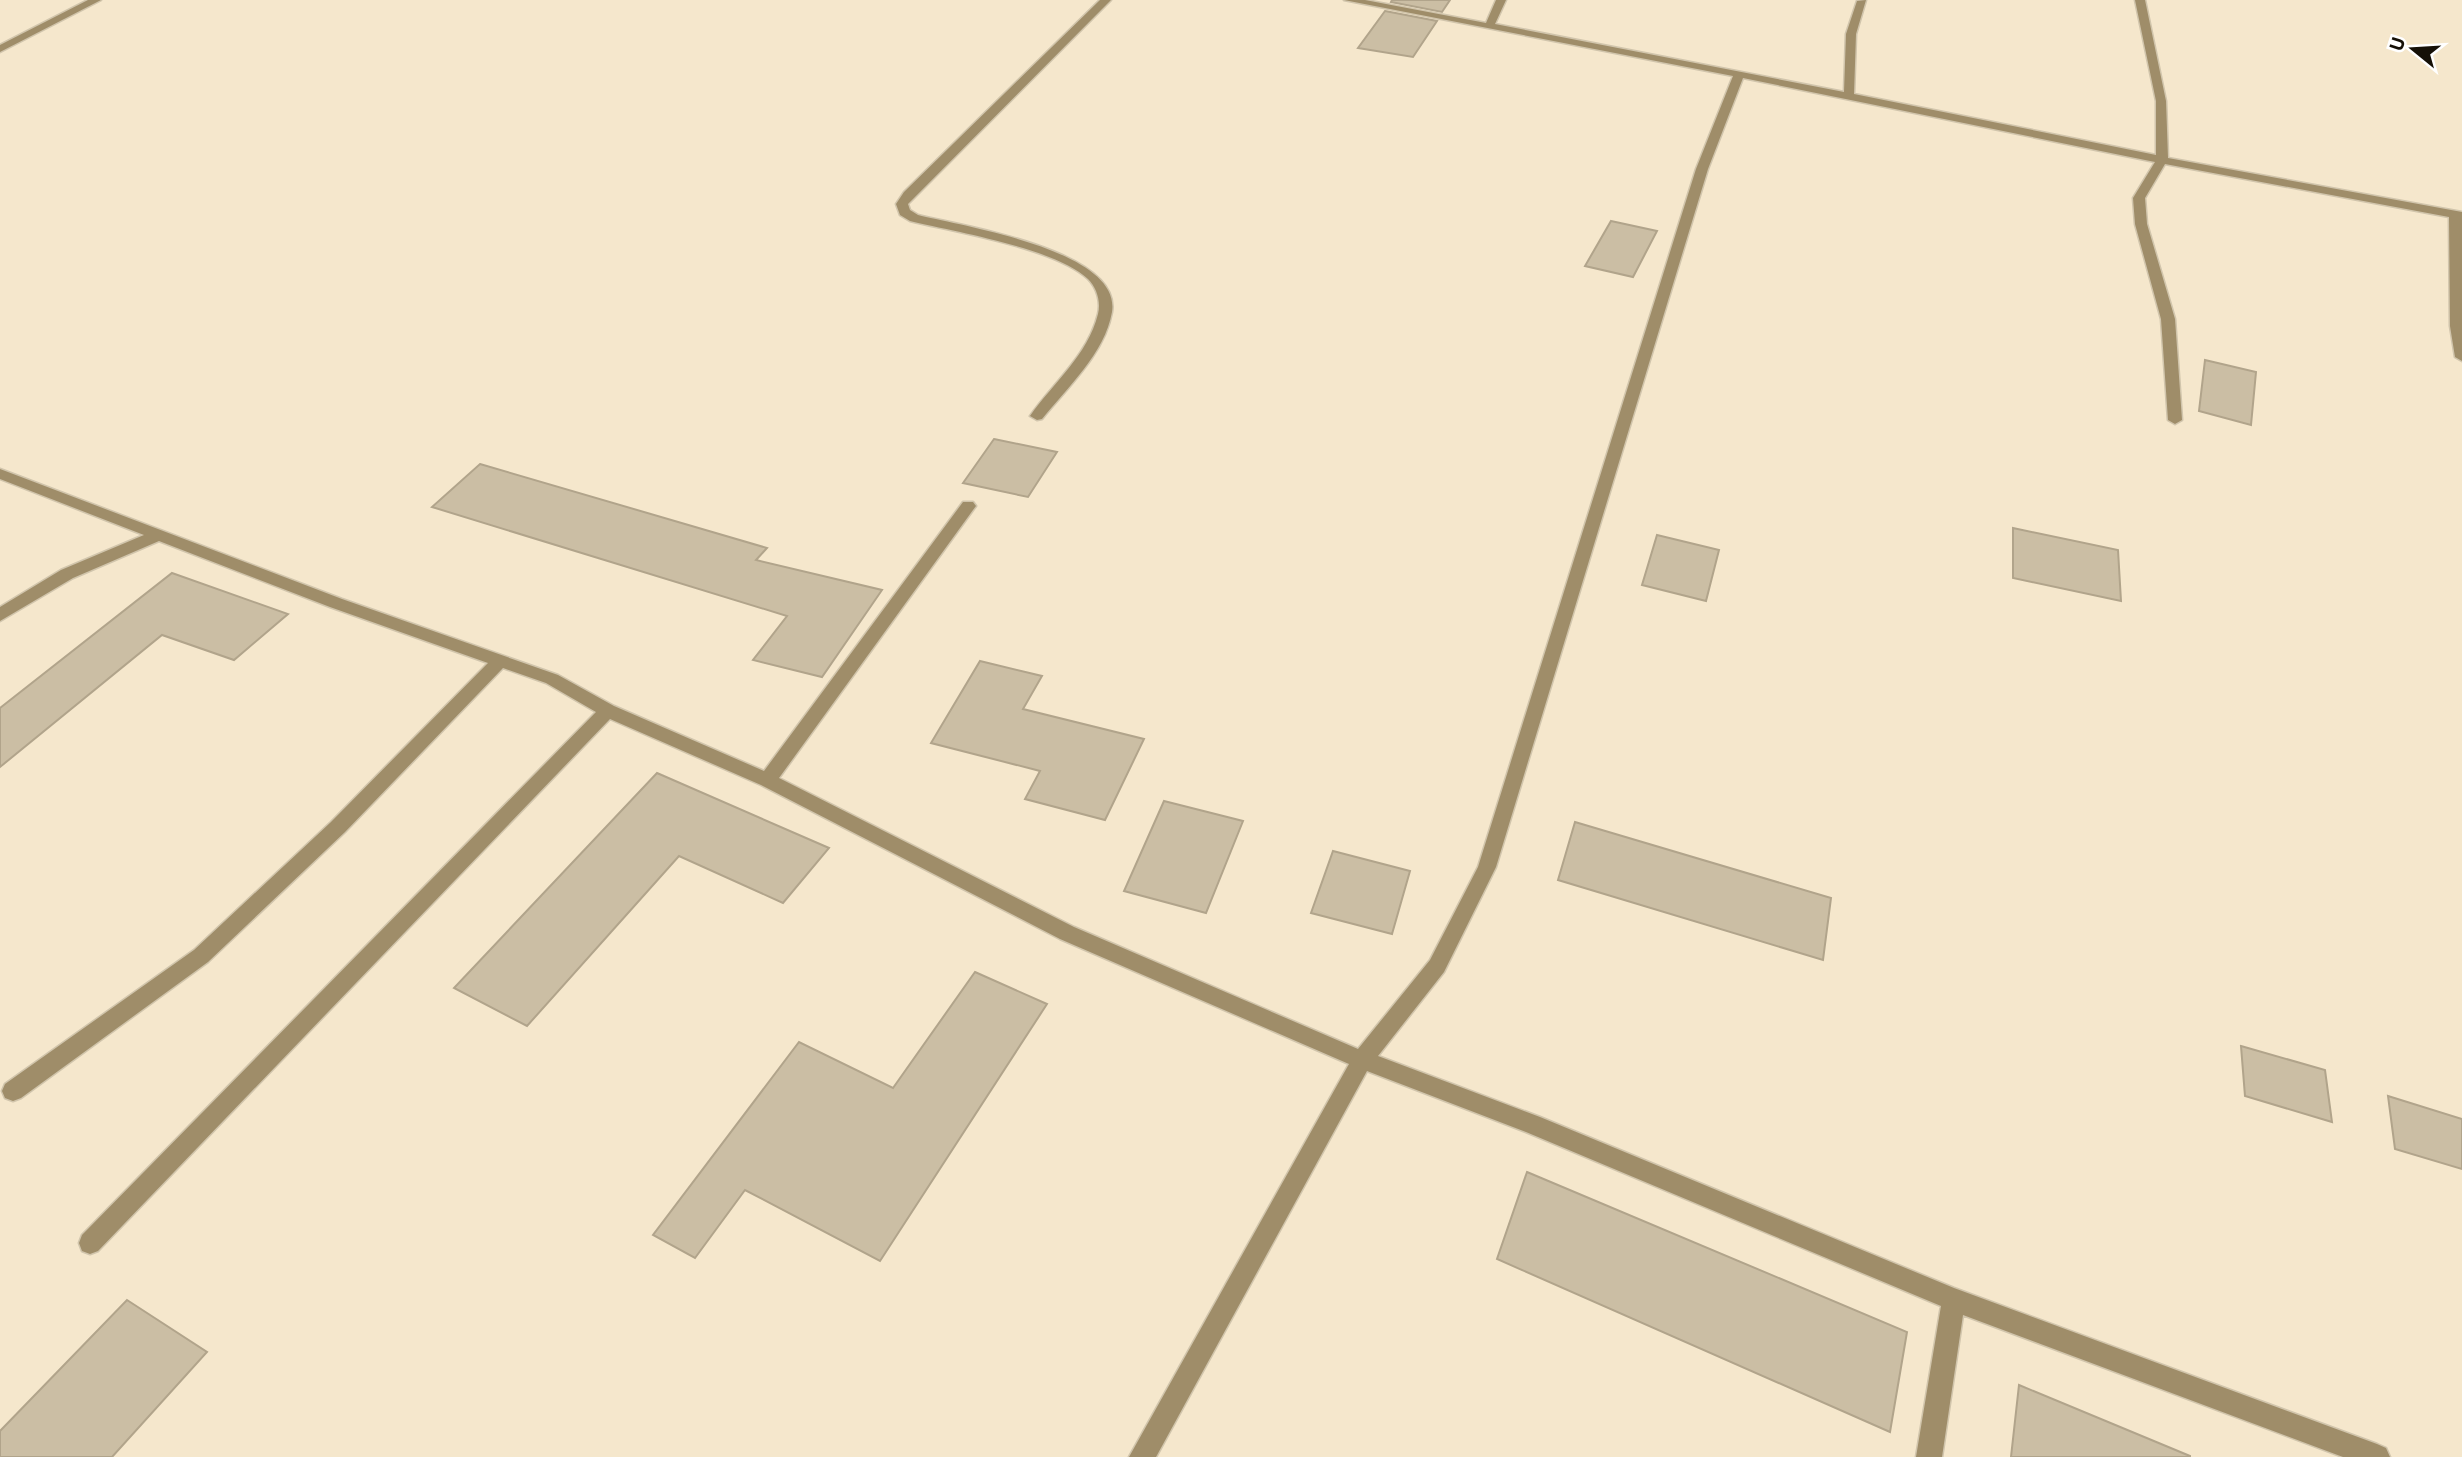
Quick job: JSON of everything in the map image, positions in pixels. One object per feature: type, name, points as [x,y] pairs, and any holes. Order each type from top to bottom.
[{"type":"street","points":[[0,49],[96,0]]},
{"type":"street","points":[[1037,416],[1093,342],[1106,313],[1103,290],[1089,274],[1061,260],[914,218],[904,212],[902,204],[908,195],[1106,0]]},
{"type":"street","points":[[1349,0],[1849,95],[2162,160],[2459,216],[2457,326],[2462,357]]},
{"type":"street","points":[[1489,27],[1502,0]]},
{"type":"street","points":[[2140,0],[2161,102],[2162,160],[2148,179],[2140,198],[2141,224],[2168,319],[2175,420]]},
{"type":"street","points":[[1849,95],[1851,34],[1862,1]]},
{"type":"street","points":[[1142,1457],[1362,1060],[1437,966],[1487,867],[1702,169],[1739,74]]},
{"type":"street","points":[[0,474],[552,679],[608,711],[767,780],[1067,933],[1362,1060],[1532,1124],[1954,1300],[2377,1457]]},
{"type":"street","points":[[767,780],[968,506]]},
{"type":"street","points":[[0,615],[67,574],[159,535]]},
{"type":"street","points":[[13,1091],[201,956],[338,827],[500,661]]},
{"type":"street","points":[[90,1243],[608,711]]},
{"type":"street","points":[[1929,1457],[1954,1300]]},
{"type":"building","points":[[1450,0],[1442,12],[1391,2]]},
{"type":"building","points":[[1385,11],[1437,21],[1413,57],[1358,48]]},
{"type":"building","points":[[1611,221],[1657,231],[1633,277],[1585,266]]},
{"type":"building","points":[[2205,360],[2256,372],[2251,425],[2199,411]]},
{"type":"building","points":[[994,439],[1057,452],[1028,497],[963,483]]},
{"type":"building","points":[[480,464],[767,548],[756,560],[882,590],[822,677],[753,660],[787,616],[432,507]]},
{"type":"building","points":[[2013,528],[2118,550],[2121,601],[2013,578]]},
{"type":"building","points":[[1657,535],[1719,550],[1706,601],[1642,585]]},
{"type":"building","points":[[172,573],[288,614],[234,660],[162,635],[0,767],[0,708]]},
{"type":"building","points":[[980,661],[1042,676],[1023,709],[1144,739],[1105,820],[1025,799],[1040,771],[931,743]]},
{"type":"building","points":[[657,773],[829,848],[783,903],[679,856],[527,1026],[454,988]]},
{"type":"building","points":[[1164,801],[1243,821],[1206,913],[1124,891]]},
{"type":"building","points":[[1575,822],[1831,898],[1823,960],[1558,880]]},
{"type":"building","points":[[1333,851],[1410,871],[1392,934],[1311,913]]},
{"type":"building","points":[[975,972],[1047,1004],[880,1261],[745,1190],[695,1258],[653,1235],[799,1042],[893,1088]]},
{"type":"building","points":[[2241,1046],[2325,1070],[2332,1122],[2245,1096]]},
{"type":"building","points":[[2388,1096],[2462,1119],[2462,1169],[2395,1149]]},
{"type":"building","points":[[1527,1172],[1907,1332],[1890,1432],[1497,1259]]},
{"type":"building","points":[[127,1300],[207,1352],[112,1457],[0,1457],[0,1431]]},
{"type":"building","points":[[2019,1385],[2190,1456],[2190,1457],[2011,1457]]}]
